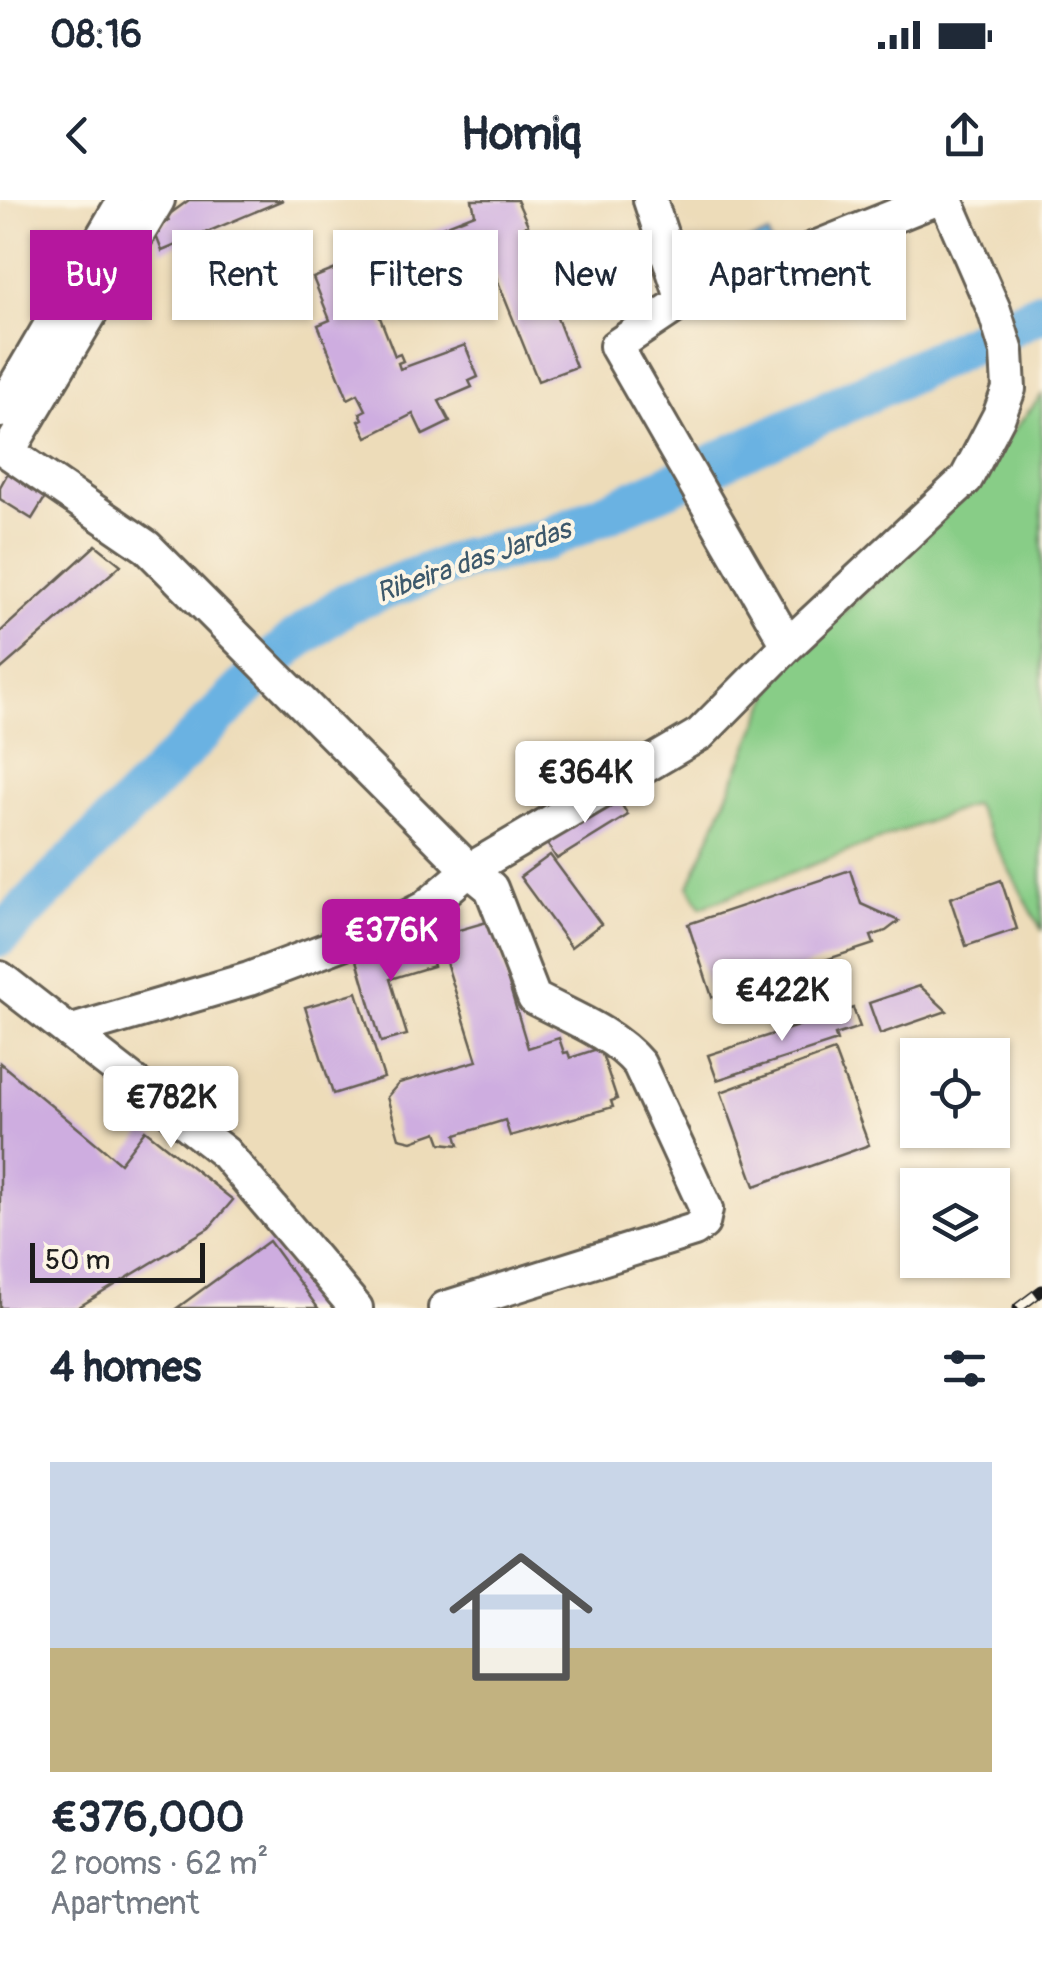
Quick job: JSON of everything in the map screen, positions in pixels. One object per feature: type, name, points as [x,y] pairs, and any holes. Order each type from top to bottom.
[{"type":"street","points":[[0,411],[124,200]]},
{"type":"street","points":[[158,200],[8,452],[147,548],[491,888],[534,998],[606,1037],[640,1064],[706,1209],[703,1222],[694,1230],[446,1308]]},
{"type":"street","points":[[650,200],[672,267]]},
{"type":"street","points":[[859,230],[934,200]]},
{"type":"street","points":[[69,1032],[248,980],[396,923],[426,907],[469,870],[700,734],[788,645],[966,479],[999,416],[1009,390],[1007,352],[994,310],[946,200]]},
{"type":"street","points":[[672,308],[616,346],[788,645]]},
{"type":"street","points":[[0,978],[225,1153],[356,1308]]},
{"type":"green space","points":[[1042,395],[1042,931],[974,804],[701,907],[689,886],[780,671],[936,526]]},
{"type":"building","points":[[189,200],[283,200],[212,230],[172,230],[172,247],[162,251],[153,228],[169,221],[167,216]]},
{"type":"building","points":[[472,200],[517,200],[528,225],[518,230],[518,320],[558,320],[576,367],[538,381],[498,282],[498,230],[434,230],[475,214]]},
{"type":"building","points":[[333,270],[333,320],[381,320],[395,356],[400,354],[403,361],[398,363],[400,369],[465,345],[478,377],[469,381],[472,387],[439,401],[450,422],[423,435],[413,414],[367,437],[359,421],[363,419],[360,413],[366,410],[358,394],[348,399],[318,325],[330,320],[313,278]]},
{"type":"building","points":[[10,469],[48,493],[32,519],[0,499],[0,487]]},
{"type":"building","points":[[96,545],[121,565],[0,670],[0,632]]},
{"type":"building","points":[[614,792],[628,815],[557,859],[542,836]]},
{"type":"building","points":[[550,855],[601,924],[571,947],[520,877]]},
{"type":"building","points":[[850,870],[861,904],[899,921],[871,936],[874,944],[712,997],[688,924]]},
{"type":"building","points":[[1001,880],[1017,929],[966,946],[950,898]]},
{"type":"building","points":[[490,921],[528,1048],[559,1038],[570,1058],[600,1048],[617,1099],[611,1101],[613,1107],[510,1136],[505,1120],[456,1135],[459,1145],[441,1143],[437,1132],[412,1141],[399,1138],[387,1097],[399,1083],[477,1061],[438,936]]},
{"type":"building","points":[[425,940],[433,966],[390,979],[407,1035],[381,1042],[357,960]]},
{"type":"building","points":[[920,986],[947,1011],[880,1034],[869,1003]]},
{"type":"building","points":[[357,992],[384,1078],[333,1094],[305,1007]]},
{"type":"building","points":[[853,1008],[860,1027],[835,1035],[837,1041],[717,1080],[708,1055]]},
{"type":"building","points":[[834,1051],[869,1145],[755,1186],[721,1092]]},
{"type":"building","points":[[0,1063],[120,1163],[145,1130],[233,1200],[209,1228],[77,1308],[0,1308]]},
{"type":"building","points":[[269,1241],[318,1308],[177,1308]]},
{"type":"waterway","name":"Ribeira das Jardas","points":[[697,472],[1042,311]]},
{"type":"waterway","name":"Ribeira das Jardas","points":[[271,662],[347,603],[466,559],[543,541],[687,477]]},
{"type":"waterway","name":"Ribeira das Jardas","points":[[0,936],[260,673]]},
{"type":"railway","points":[[1018,1308],[1042,1290]]}]
